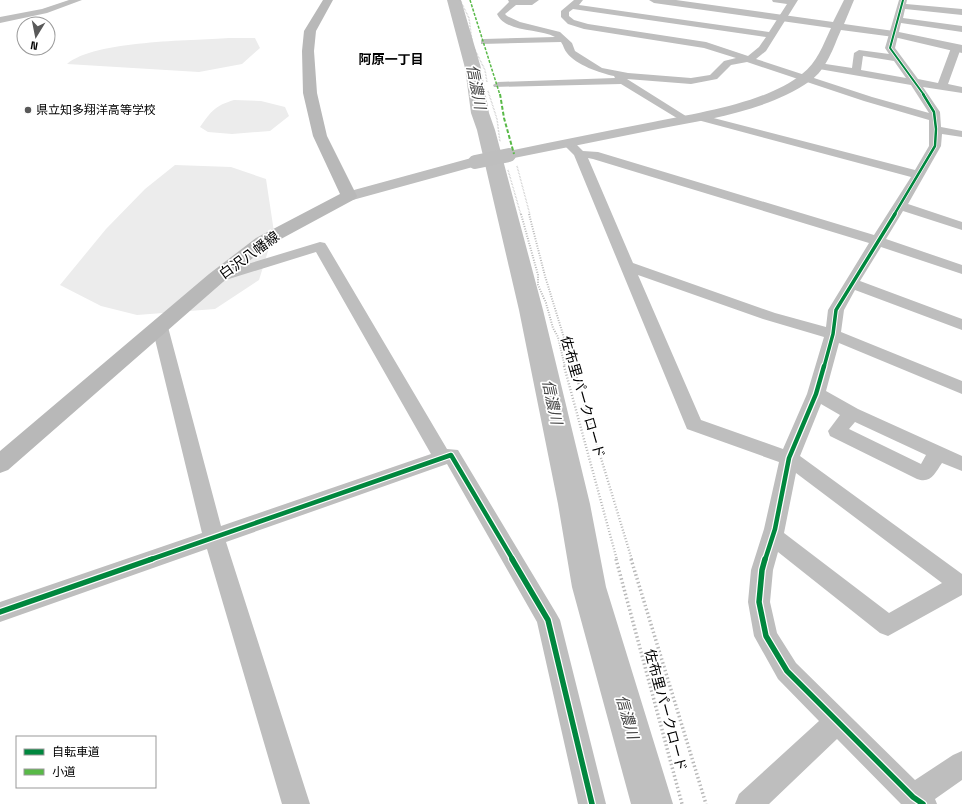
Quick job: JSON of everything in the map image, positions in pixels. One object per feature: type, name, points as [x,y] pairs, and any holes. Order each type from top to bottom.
[{"type":"main road","points":[[328,0],[310,31],[308,51],[310,94],[320,136],[349,196]]},
{"type":"main road","name":"白沢八幡線","points":[[0,464],[216,278],[262,242],[349,196]]},
{"type":"street","points":[[0,20],[44,11],[78,0]]},
{"type":"street","points":[[535,0],[532,2],[513,2],[501,14],[503,18],[517,24],[557,34],[569,45],[571,52],[599,70],[620,77],[691,118],[918,175]]},
{"type":"street","points":[[654,0],[894,34],[959,48],[942,86]]},
{"type":"street","points":[[498,86],[620,77],[661,80],[706,80],[714,77],[728,63],[751,58],[764,49],[793,1],[776,0]]},
{"type":"street","points":[[349,196],[475,162],[569,144],[755,103],[792,87],[806,78],[819,66],[849,0]]},
{"type":"street","points":[[772,35],[575,3],[565,11],[566,17],[571,22],[587,27],[706,45],[868,99],[962,134]]},
{"type":"street","points":[[962,12],[902,3],[890,48],[915,81],[934,112],[935,146],[836,310],[833,334],[816,394],[789,458],[773,536],[762,570],[759,602],[766,636],[787,671],[918,801],[962,764]]},
{"type":"street","points":[[897,20],[962,29]]},
{"type":"street","points":[[484,42],[563,40]]},
{"type":"street","points":[[856,72],[859,53],[897,58]]},
{"type":"street","points":[[819,66],[962,90]]},
{"type":"street","points":[[868,99],[888,86],[890,77]]},
{"type":"street","points":[[569,144],[580,154],[694,424],[789,458],[961,585],[888,626],[773,536]]},
{"type":"street","points":[[580,154],[594,155],[878,241],[962,270]]},
{"type":"street","points":[[900,206],[962,226]]},
{"type":"street","points":[[216,278],[320,246],[443,458]]},
{"type":"street","points":[[628,266],[769,316],[833,334],[962,388]]},
{"type":"street","points":[[851,283],[962,326]]},
{"type":"street","points":[[160,327],[214,538],[296,804]]},
{"type":"street","points":[[816,394],[852,413],[962,464]]},
{"type":"street","points":[[852,413],[837,431],[924,474],[938,453]]},
{"type":"street","points":[[0,612],[451,455],[548,620],[592,804]]},
{"type":"street","points":[[748,804],[837,722]]},
{"type":"path","points":[[508,156],[706,804]]},
{"type":"shaded area","points":[[255,38],[260,48],[242,64],[199,72],[67,64],[80,56],[99,50],[121,46],[168,41]]},
{"type":"shaded area","points":[[234,100],[261,101],[285,107],[289,116],[270,131],[232,134],[208,132],[200,127],[214,109],[222,104]]},
{"type":"shaded area","points":[[175,165],[231,167],[266,179],[274,232],[259,280],[215,309],[137,315],[101,306],[60,285],[106,229],[145,189]]},
{"type":"waterway","name":"信濃川","points":[[454,0],[473,68],[480,113],[486,130],[531,310],[574,504],[589,587],[652,804]]},
{"type":"marked path","points":[[470,0],[499,89],[504,118],[514,154]]},
{"type":"cycle path","points":[[903,0],[890,48],[934,112],[936,129],[935,146],[836,310],[833,334],[816,394],[789,458],[775,529],[762,570],[759,602],[766,636],[787,671],[913,797],[923,804]]},
{"type":"cycle path","points":[[0,612],[451,455],[548,620],[592,804]]},
{"type":"place","name":"県立知多翔洋高等学校","points":[[28,110]]},
{"type":"district","name":"阿原一丁目","points":[[391,59]]}]
